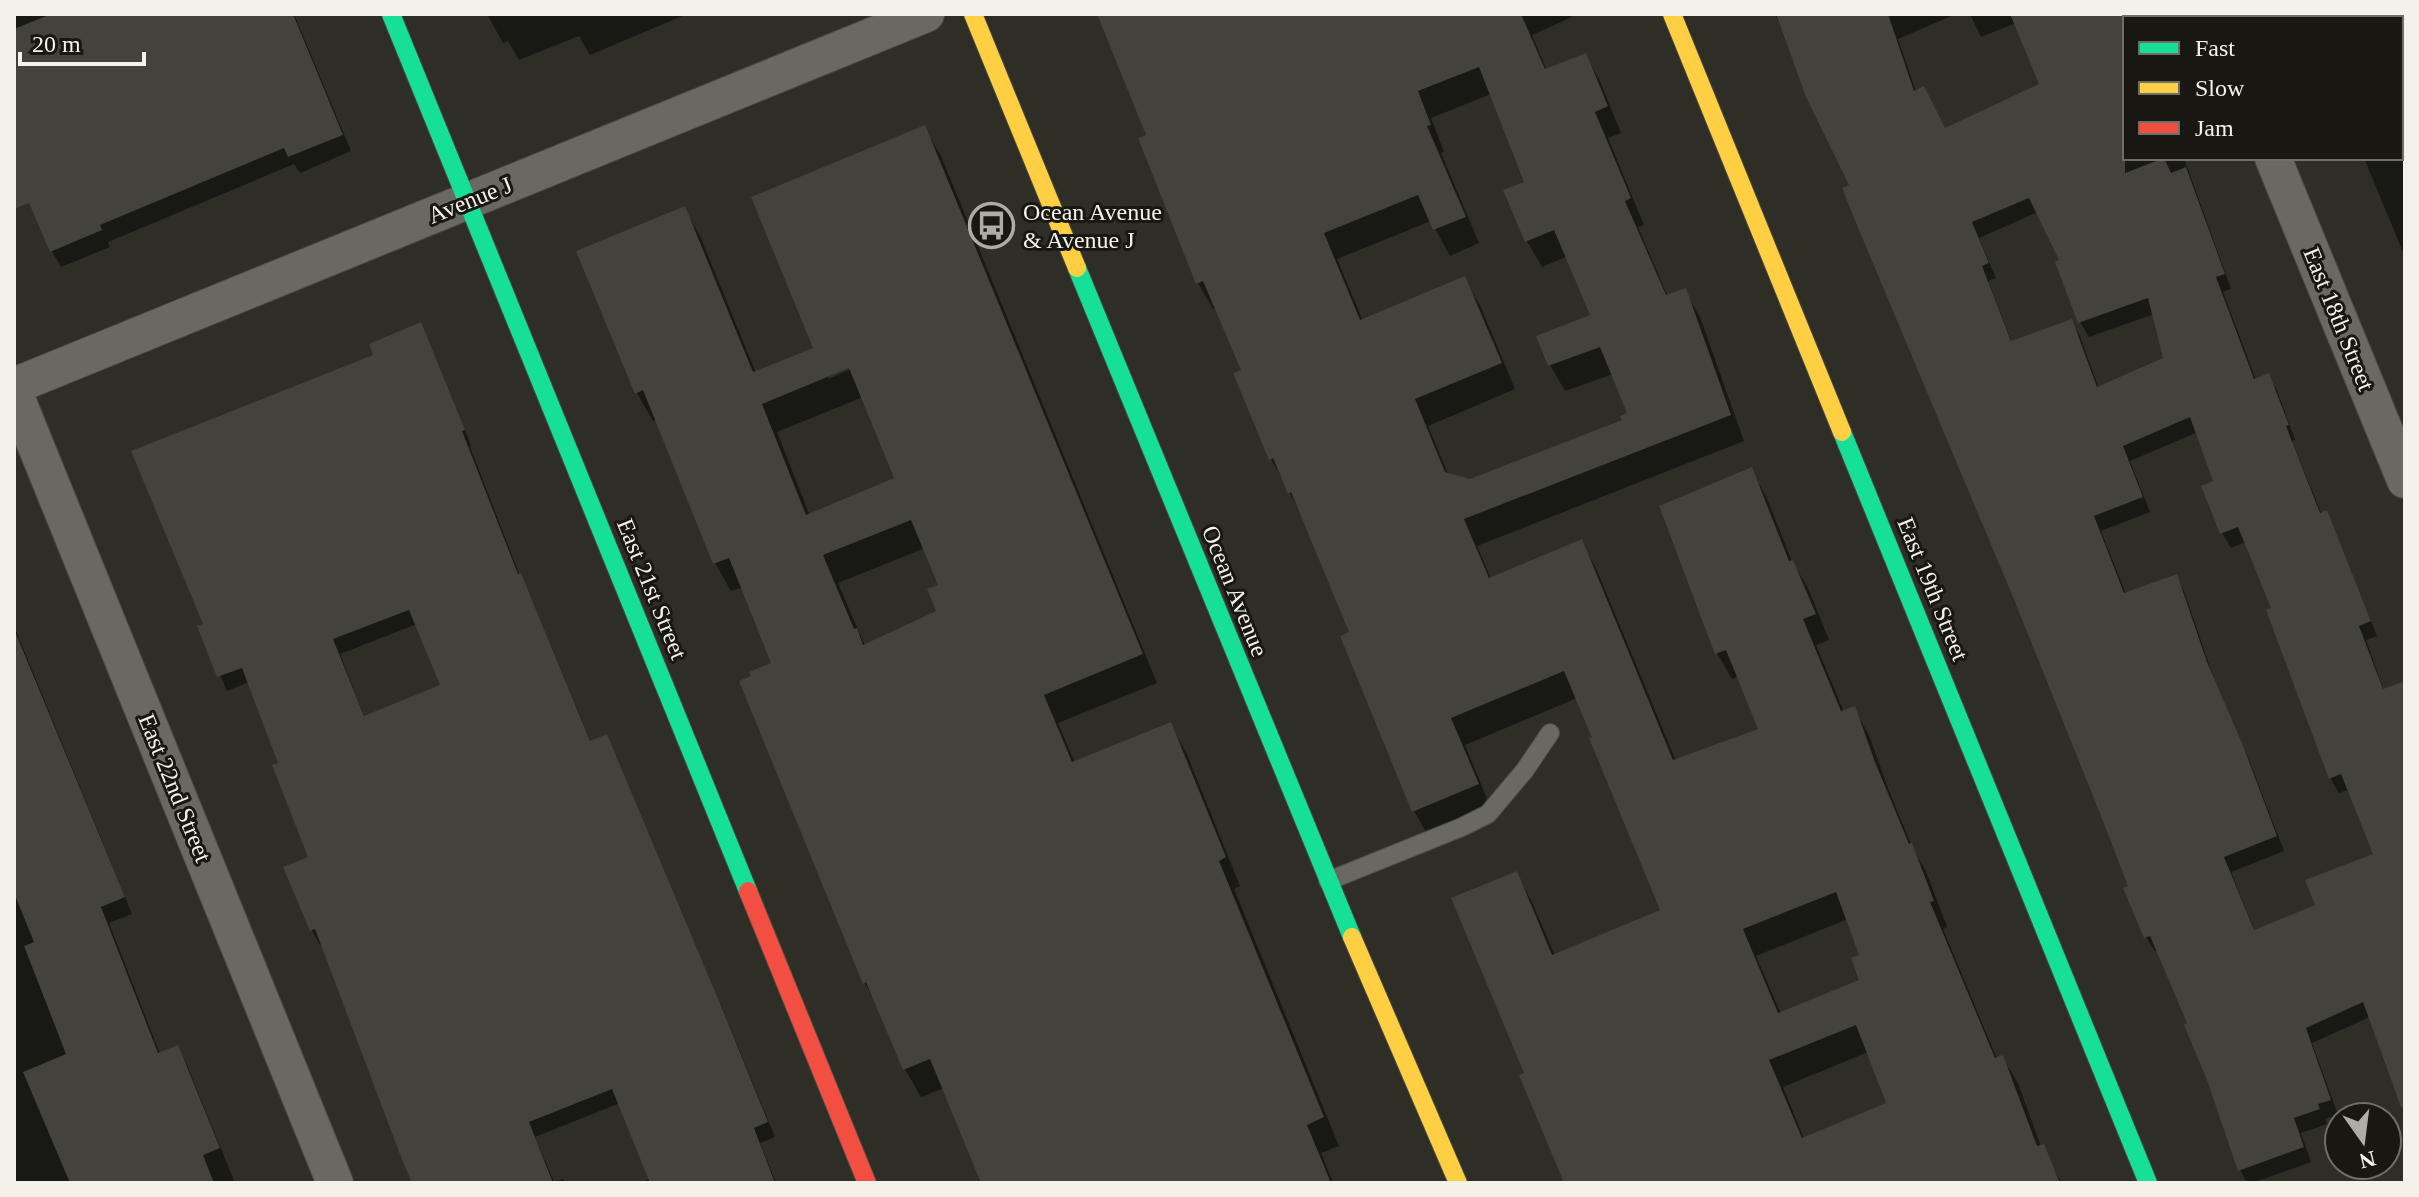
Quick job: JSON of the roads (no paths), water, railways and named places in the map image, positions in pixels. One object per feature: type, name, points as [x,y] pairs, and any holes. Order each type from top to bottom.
[{"type":"street","name":"East 21st Street","points":[[391,14],[867,1183]]},
{"type":"street","name":"Avenue J","points":[[14,389],[926,14]]},
{"type":"street","name":"Ocean Avenue","points":[[973,14],[1328,881],[1458,1183]]},
{"type":"street","name":"East 19th Street","points":[[1672,14],[2148,1183]]},
{"type":"street","name":"East 18th Street","points":[[2274,160],[2405,480]]},
{"type":"street","name":"East 22nd Street","points":[[14,389],[335,1183]]},
{"type":"lane","points":[[1328,881],[1488,814],[1525,770],[1550,733]]},
{"type":"place","name":"Ocean Avenue & Avenue J","points":[[992,226]]}]
